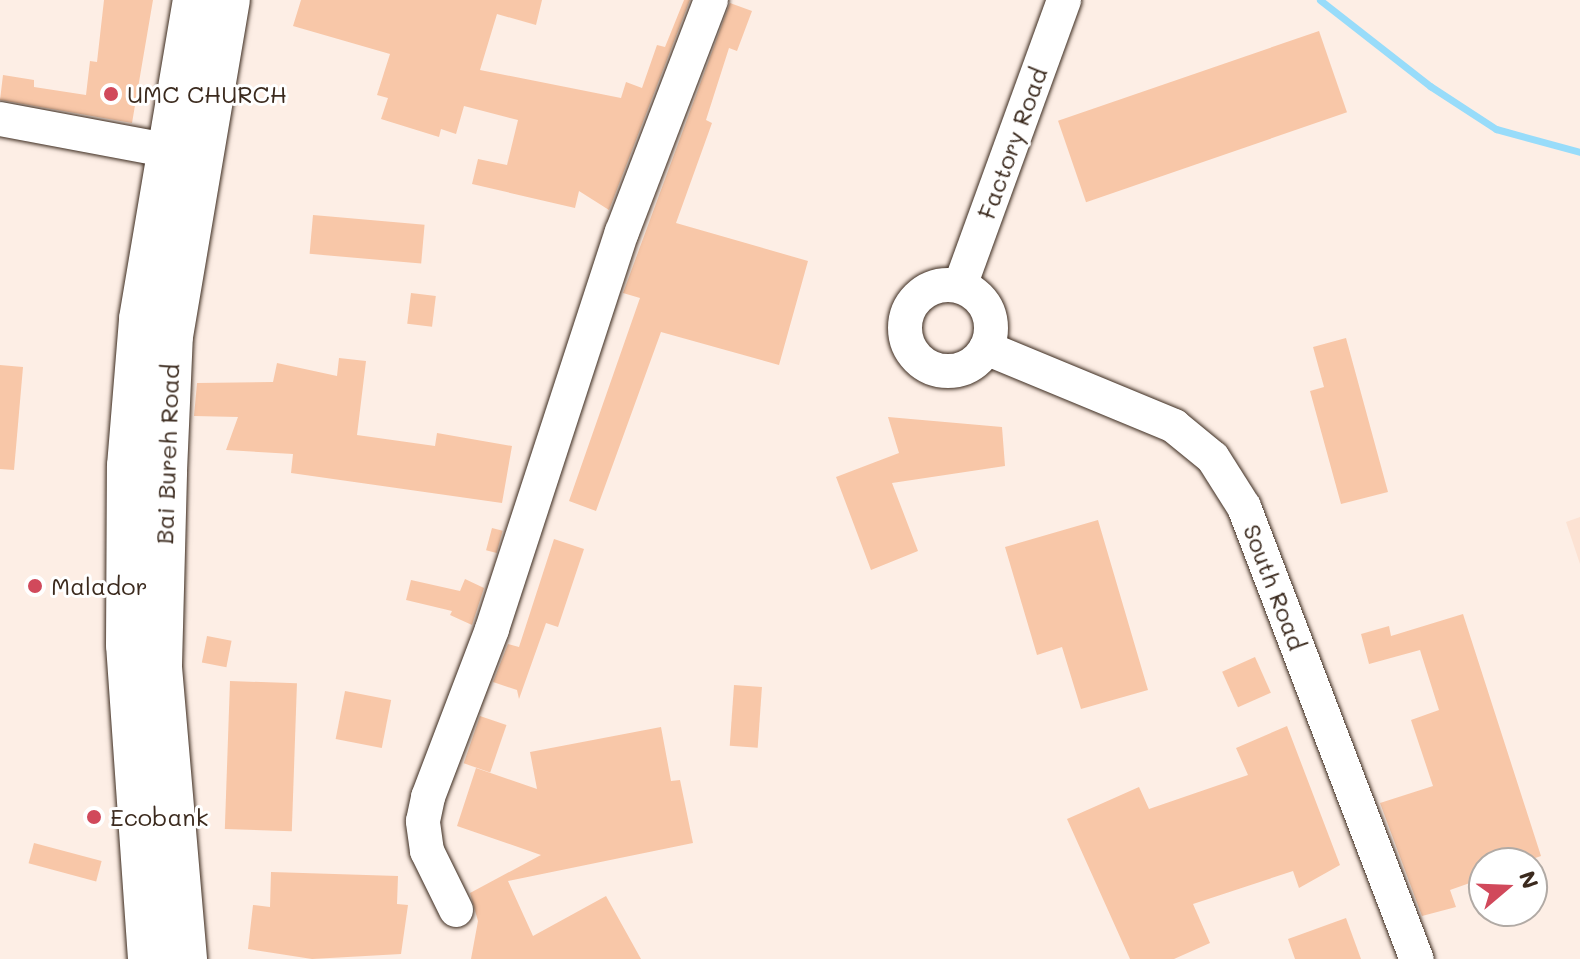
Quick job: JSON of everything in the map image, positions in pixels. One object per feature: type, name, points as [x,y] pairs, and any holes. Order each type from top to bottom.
[{"type":"highway","points":[[150,959],[128,645],[129,466],[141,319],[166,150],[195,0]]},
{"type":"highway","name":"Bai Bureh Road","points":[[185,959],[160,665],[171,336],[228,0]]},
{"type":"street","points":[[456,910],[427,851],[423,821],[428,797],[492,629],[622,232],[711,0]]},
{"type":"street","name":"Factory Road","points":[[960,286],[1064,0]]},
{"type":"street","points":[[0,119],[166,150]]},
{"type":"street","points":[[960,286],[988,311],[986,348],[966,368],[938,370],[914,355],[907,342],[908,312],[916,299],[937,287],[960,286]]},
{"type":"street","name":"South Road","points":[[986,348],[1174,426],[1213,458],[1244,507],[1417,959]]},
{"type":"shaded area","points":[[1580,517],[1580,564],[1566,522]]},
{"type":"building","points":[[104,0],[153,0],[132,123],[0,100],[3,75],[34,80],[34,87],[86,95],[90,61],[97,62]]},
{"type":"building","points":[[301,0],[542,0],[536,25],[497,14],[480,70],[621,98],[626,82],[642,88],[657,45],[665,47],[684,0],[690,0],[609,210],[579,191],[575,208],[472,184],[478,159],[507,165],[518,120],[464,106],[456,134],[441,129],[439,137],[381,119],[388,98],[377,95],[390,54],[293,26]]},
{"type":"building","points":[[730,3],[752,11],[737,51],[729,48],[706,120],[712,123],[676,223],[808,261],[779,365],[661,332],[596,511],[569,501],[640,298],[623,293]]},
{"type":"building","points":[[1319,31],[1347,112],[1086,202],[1058,121]]},
{"type":"building","points":[[313,215],[425,225],[421,264],[310,254]]},
{"type":"building","points":[[411,293],[436,296],[432,327],[407,324]]},
{"type":"building","points":[[1346,338],[1388,492],[1341,504],[1310,391],[1324,387],[1313,347]]},
{"type":"building","points":[[339,358],[366,361],[357,435],[435,446],[437,433],[512,446],[502,503],[291,473],[293,454],[226,450],[238,417],[194,416],[197,383],[273,382],[277,363],[337,376]]},
{"type":"building","points":[[0,365],[23,367],[14,470],[0,469]]},
{"type":"building","points":[[888,417],[1002,427],[1005,466],[892,483],[918,551],[871,570],[836,477],[899,453]]},
{"type":"building","points":[[1098,520],[1148,690],[1081,709],[1062,647],[1037,655],[1005,547]]},
{"type":"building","points":[[492,528],[503,531],[497,553],[486,550]]},
{"type":"building","points":[[554,539],[584,549],[558,627],[546,623],[519,699],[517,690],[493,682],[508,644],[519,647]]},
{"type":"building","points":[[465,579],[484,588],[472,625],[450,615],[452,611],[406,600],[411,580],[460,591]]},
{"type":"building","points":[[1463,614],[1538,847],[1468,847],[1468,884],[1450,890],[1456,907],[1422,916],[1380,803],[1433,786],[1411,720],[1439,710],[1420,650],[1369,664],[1361,634],[1389,626],[1391,636]]},
{"type":"building","points":[[207,636],[232,641],[226,667],[202,663]]},
{"type":"building","points":[[1255,657],[1271,693],[1238,707],[1222,672]]},
{"type":"building","points":[[230,681],[297,683],[292,831],[225,829]]},
{"type":"building","points":[[734,685],[762,687],[758,748],[730,746]]},
{"type":"building","points":[[345,691],[391,700],[382,748],[336,739]]},
{"type":"building","points":[[480,716],[506,725],[490,772],[464,763]]},
{"type":"building","points":[[1287,726],[1340,865],[1299,888],[1293,871],[1193,904],[1210,943],[1174,959],[1130,959],[1067,819],[1139,787],[1149,809],[1248,775],[1236,748]]},
{"type":"building","points":[[661,727],[671,781],[680,780],[693,843],[508,881],[533,936],[606,896],[641,959],[471,959],[478,921],[470,893],[541,855],[457,826],[476,768],[537,789],[530,752]]},
{"type":"building","points":[[34,843],[102,861],[96,881],[29,863]]},
{"type":"building","points":[[271,872],[398,876],[397,904],[408,905],[401,954],[312,959],[248,949],[253,905],[270,907]]},
{"type":"building","points":[[1346,918],[1361,959],[1295,959],[1288,939]]},
{"type":"waterway","points":[[1320,0],[1430,86],[1496,129],[1580,152]]},
{"type":"place","name":"UMC CHURCH","points":[[111,94]]},
{"type":"place","name":"Malador","points":[[35,586]]},
{"type":"place","name":"Ecobank","points":[[94,817]]}]
